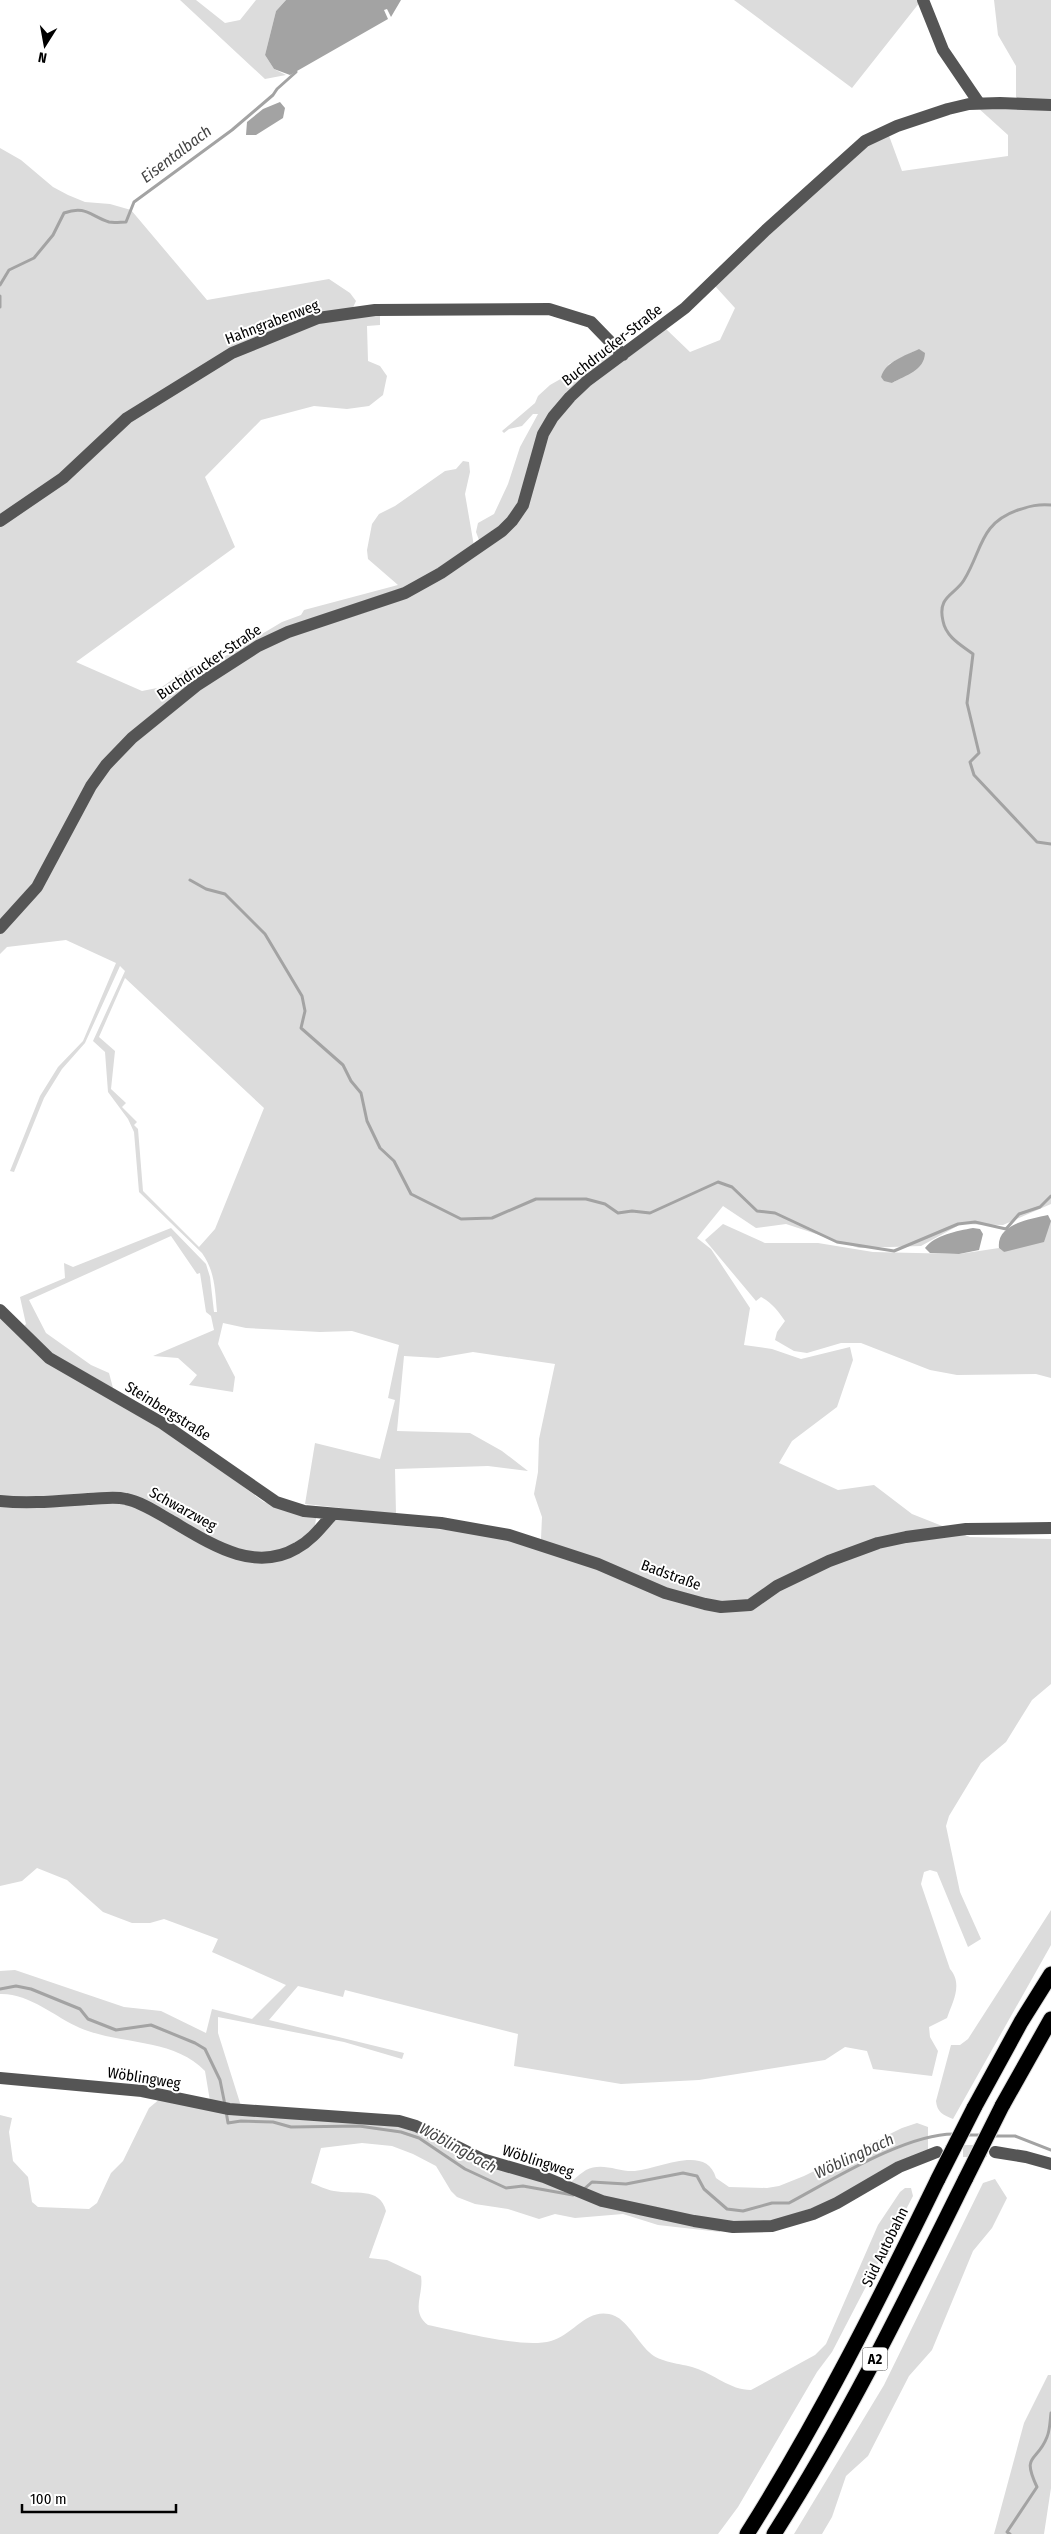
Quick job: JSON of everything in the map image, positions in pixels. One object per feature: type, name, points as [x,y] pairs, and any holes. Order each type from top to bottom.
[{"type":"highway","name":"Süd Autobahn","points":[[747,2534],[794,2458],[863,2332],[974,2108],[1021,2022],[1051,1974]]},
{"type":"highway","name":"A2","points":[[774,2534],[814,2471],[890,2332],[1002,2106],[1051,2019]]},
{"type":"street","points":[[922,0],[943,50],[979,103]]},
{"type":"street","name":"Buchdrucker-Straße","points":[[0,928],[40,882],[91,786],[106,765],[132,738],[196,686],[258,646],[288,632],[405,594],[441,574],[494,537],[512,521],[522,505],[540,443],[553,417],[587,381],[693,302],[766,230],[870,138],[897,126],[948,109],[979,103],[1051,105]]},
{"type":"street","name":"Hahngrabenweg","points":[[0,521],[63,478],[127,418],[232,354],[318,318],[375,310],[549,309],[591,322],[623,355]]},
{"type":"street","name":"Steinbergstraße","points":[[0,1310],[49,1358],[162,1423],[266,1498],[294,1509],[333,1514]]},
{"type":"street","name":"Schwarzweg","points":[[0,1501],[34,1503],[110,1497],[129,1499],[219,1548],[249,1557],[267,1557],[284,1554],[298,1548],[311,1538],[333,1514]]},
{"type":"street","name":"Badstraße","points":[[333,1514],[434,1522],[509,1535],[598,1564],[688,1601],[721,1606],[750,1605],[798,1576],[829,1561],[878,1543],[966,1529],[1051,1528]]},
{"type":"street","name":"Wöblingweg","points":[[0,2078],[142,2091],[229,2109],[399,2121],[482,2159],[544,2177],[602,2201],[694,2221],[732,2227],[772,2226],[837,2203],[899,2166],[937,2152]]},
{"type":"street","points":[[995,2152],[1026,2157],[1051,2164]]},
{"type":"shaded area","points":[[180,0],[196,0],[225,23],[240,20],[256,0],[286,0],[276,11],[265,55],[274,69],[286,75],[265,79]]},
{"type":"shaded area","points":[[286,0],[401,0],[391,17],[387,9],[384,10],[388,19],[290,75],[274,69],[265,55],[276,11]]},
{"type":"shaded area","points":[[734,0],[919,0],[920,2],[852,88]]},
{"type":"shaded area","points":[[994,0],[1051,0],[1051,100],[1016,99],[1016,66],[998,35]]},
{"type":"shaded area","points":[[280,102],[285,108],[283,118],[256,135],[246,135],[247,122],[263,109]]},
{"type":"shaded area","points":[[977,107],[1051,109],[1051,1204],[1003,1225],[961,1224],[921,1246],[859,1248],[786,1224],[756,1228],[723,1206],[697,1238],[711,1249],[750,1308],[744,1345],[772,1349],[801,1359],[850,1347],[853,1360],[837,1407],[792,1441],[779,1463],[838,1490],[874,1485],[912,1514],[970,1537],[1051,1539],[1051,1684],[1032,1700],[1006,1742],[981,1763],[949,1816],[946,1826],[960,1892],[981,1939],[968,1947],[937,1872],[930,1870],[924,1872],[921,1884],[950,1969],[956,1981],[956,1993],[947,2018],[929,2027],[930,2037],[938,2051],[932,2076],[873,2069],[867,2051],[845,2047],[825,2060],[699,2080],[621,2084],[514,2066],[518,2034],[345,1990],[343,1997],[298,1986],[269,2020],[404,2053],[402,2059],[344,2042],[218,2017],[218,2033],[241,2106],[210,2101],[205,2071],[192,2060],[162,2047],[112,2037],[80,2028],[31,2001],[21,1997],[0,1994],[0,1971],[15,1970],[124,2007],[161,2011],[206,2033],[212,2009],[252,2019],[286,1985],[212,1952],[218,1939],[164,1919],[150,1923],[132,1923],[103,1912],[67,1880],[37,1868],[22,1881],[0,1886],[0,1504],[128,1502],[218,1550],[267,1560],[332,1519],[541,1539],[542,1517],[534,1494],[538,1472],[539,1439],[555,1364],[473,1352],[438,1358],[404,1356],[397,1431],[470,1433],[502,1451],[528,1471],[488,1466],[395,1469],[396,1514],[305,1504],[315,1443],[380,1459],[395,1400],[388,1398],[399,1345],[352,1331],[320,1332],[246,1328],[223,1323],[218,1344],[235,1377],[233,1392],[189,1385],[197,1375],[178,1358],[153,1356],[214,1330],[211,1316],[206,1312],[200,1273],[197,1274],[171,1236],[29,1300],[46,1333],[91,1365],[109,1373],[113,1388],[51,1353],[23,1327],[26,1324],[20,1297],[65,1278],[64,1263],[73,1267],[171,1228],[206,1264],[210,1277],[214,1312],[217,1312],[215,1288],[210,1267],[202,1253],[139,1192],[134,1132],[128,1119],[108,1092],[105,1052],[93,1041],[125,971],[120,966],[85,1043],[62,1069],[44,1098],[14,1172],[10,1171],[40,1096],[58,1067],[83,1041],[116,963],[66,940],[7,947],[0,954],[0,933],[110,767],[174,707],[272,642],[369,611],[504,534],[547,436],[573,399],[666,329],[690,352],[720,340],[735,308],[715,286],[768,233],[868,144],[888,133],[902,171],[1008,156],[1008,135]],"holes":[[[919,349],[901,378],[892,383],[881,377],[889,364]],[[125,978],[264,1108],[215,1229],[199,1247],[143,1191],[138,1129],[134,1125],[137,1122],[122,1107],[126,1103],[111,1089],[115,1051],[99,1037]]]},
{"type":"shaded area","points":[[0,148],[21,160],[53,187],[68,195],[85,202],[110,204],[131,210],[207,300],[329,279],[350,293],[356,301],[349,316],[380,313],[380,325],[367,326],[368,361],[380,366],[387,376],[383,395],[369,406],[347,409],[314,406],[261,420],[205,477],[235,547],[76,662],[142,691],[162,687],[190,667],[201,664],[207,667],[282,622],[301,615],[304,610],[398,585],[368,559],[367,550],[372,524],[379,514],[395,506],[445,471],[456,469],[463,461],[469,462],[470,472],[465,494],[474,546],[414,584],[286,628],[129,735],[40,874],[0,921]]},
{"type":"shaded area","points":[[609,348],[613,351],[612,355],[557,404],[520,498],[506,521],[479,540],[476,532],[478,523],[494,514],[508,484],[520,447],[538,414],[533,414],[522,426],[509,429],[504,433],[502,431],[535,403],[538,396],[550,385],[608,352]]},
{"type":"shaded area","points":[[919,349],[925,353],[924,359],[918,368],[892,383],[884,381],[881,377],[887,367]]},
{"type":"shaded area","points":[[1048,1215],[1051,1221],[1044,1242],[1004,1252],[999,1248],[1003,1233],[1008,1228],[1024,1221]]},
{"type":"shaded area","points":[[1051,1220],[1051,1378],[1036,1374],[957,1375],[930,1370],[861,1343],[841,1343],[807,1353],[794,1351],[775,1340],[777,1332],[785,1321],[777,1311],[761,1297],[756,1301],[705,1240],[723,1224],[765,1243],[818,1243],[873,1252],[959,1254],[999,1248],[1004,1252]]},
{"type":"shaded area","points":[[973,1228],[980,1229],[983,1234],[979,1250],[959,1254],[930,1253],[925,1248],[940,1237]]},
{"type":"shaded area","points":[[0,1317],[36,1353],[188,1446],[264,1502],[316,1518],[315,1526],[296,1545],[267,1553],[236,1551],[141,1500],[0,1497]]},
{"type":"shaded area","points":[[1051,1910],[1051,1945],[953,2119],[946,2116],[939,2110],[936,2101],[951,2045],[960,2045],[968,2039]]},
{"type":"shaded area","points":[[161,2098],[398,2125],[562,2190],[580,2174],[592,2168],[603,2167],[632,2171],[691,2160],[702,2162],[711,2167],[716,2178],[729,2187],[767,2188],[779,2186],[804,2176],[902,2128],[917,2123],[928,2127],[928,2150],[835,2200],[771,2222],[723,2221],[720,2232],[658,2225],[623,2214],[575,2218],[555,2214],[539,2219],[508,2209],[475,2204],[457,2197],[451,2191],[436,2166],[392,2146],[362,2143],[321,2148],[311,2183],[341,2192],[365,2193],[378,2198],[383,2203],[386,2211],[369,2258],[387,2260],[421,2276],[419,2308],[423,2320],[428,2325],[508,2341],[539,2343],[559,2338],[581,2322],[597,2314],[615,2316],[628,2327],[654,2356],[695,2368],[729,2385],[751,2390],[815,2355],[826,2344],[878,2225],[900,2192],[905,2188],[911,2188],[913,2196],[832,2352],[817,2372],[738,2507],[718,2534],[0,2534],[0,2115],[12,2118],[9,2132],[13,2161],[28,2177],[32,2202],[38,2207],[89,2209],[97,2203],[111,2173],[123,2161],[149,2108]]},
{"type":"shaded area","points":[[995,2179],[1007,2198],[992,2228],[973,2251],[932,2350],[909,2376],[868,2456],[846,2476],[832,2517],[822,2534],[794,2534],[884,2385],[983,2183]]},
{"type":"shaded area","points":[[1048,2375],[1051,2375],[1051,2488],[1044,2534],[994,2534],[1024,2423]]},
{"type":"waterway","name":"Eisentalbach","points":[[0,285],[9,270],[34,258],[53,235],[64,213],[78,210],[88,212],[109,222],[126,222],[134,202],[232,130],[273,95],[296,72]]},
{"type":"waterway","name":"Eisentalbach","points":[[0,296],[0,307]]},
{"type":"waterway","points":[[1051,505],[1030,506],[1005,516],[996,522],[984,539],[964,580],[942,606],[943,621],[947,632],[973,654],[967,703],[979,753],[970,762],[974,775],[1037,842],[1051,844]]},
{"type":"waterway","points":[[190,880],[206,889],[225,894],[265,934],[302,996],[305,1011],[301,1028],[343,1065],[351,1081],[361,1093],[367,1121],[380,1148],[394,1161],[411,1194],[461,1219],[492,1218],[536,1199],[586,1199],[605,1204],[618,1213],[632,1211],[650,1213],[718,1182],[732,1187],[757,1211],[775,1213],[837,1242],[894,1251],[958,1224],[975,1222],[1006,1229],[1019,1214],[1040,1207],[1051,1196]]},
{"type":"waterway","name":"Wöblingbach","points":[[0,1989],[16,1986],[31,1989],[80,2009],[88,2019],[116,2030],[151,2025],[195,2043],[205,2049],[220,2080],[225,2105]]},
{"type":"waterway","name":"Wöblingbach","points":[[226,2111],[228,2123],[241,2121],[273,2122],[291,2127],[359,2126],[401,2132],[419,2138],[465,2169],[506,2188],[523,2186],[573,2195]]},
{"type":"waterway","name":"Wöblingbach","points":[[583,2190],[592,2182],[626,2184],[683,2173],[697,2176],[704,2189],[727,2209],[743,2211],[772,2203],[789,2203],[893,2149],[915,2141],[955,2134]]},
{"type":"waterway","name":"Wöblingbach","points":[[967,2135],[983,2135]]},
{"type":"waterway","name":"Wöblingbach","points":[[992,2136],[1015,2136],[1051,2150]]},
{"type":"waterway","points":[[1010,2534],[1007,2532],[1037,2487],[1032,2476],[1030,2463],[1047,2437],[1051,2413]]},
{"type":"tunnel","points":[[945,2151],[987,2151]]}]
